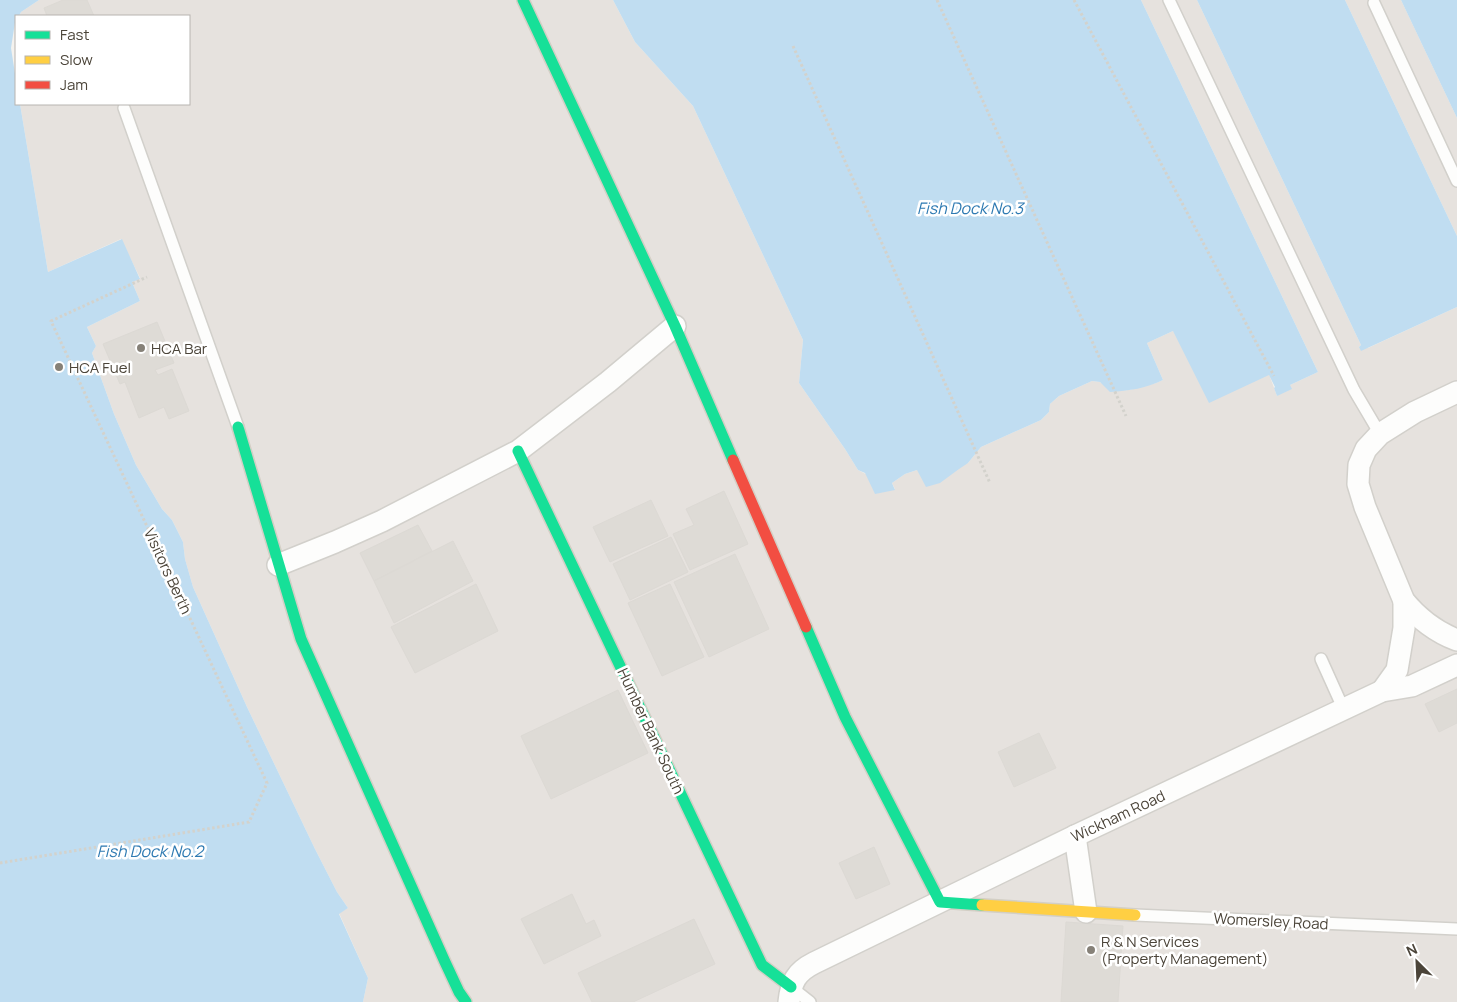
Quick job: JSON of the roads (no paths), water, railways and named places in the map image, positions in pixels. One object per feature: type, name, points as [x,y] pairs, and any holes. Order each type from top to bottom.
[{"type":"street","points":[[523,0],[675,326],[845,718],[940,902]]},
{"type":"street","points":[[278,565],[374,524],[518,451],[608,382],[675,326]]},
{"type":"street","points":[[1457,392],[1415,412],[1380,434],[1366,449],[1362,457],[1359,465],[1358,484],[1365,507],[1404,601],[1412,611],[1431,626],[1457,640]]},
{"type":"street","points":[[238,427],[301,639],[445,962],[459,992],[466,1002]]},
{"type":"street","name":"Humber Bank South","points":[[518,451],[762,964],[790,995]]},
{"type":"street","points":[[1382,691],[1397,670],[1404,628],[1404,601]]},
{"type":"street","name":"Wickham Road","points":[[790,995],[796,976],[804,968],[1075,836],[1382,691],[1412,686],[1457,665]]},
{"type":"street","points":[[1075,836],[1086,912]]},
{"type":"street","name":"Womersley Road","points":[[940,902],[1135,915]]},
{"type":"lane","points":[[1170,0],[1354,390],[1380,434]]},
{"type":"lane","points":[[1374,3],[1457,181]]},
{"type":"lane","points":[[124,108],[238,427]]},
{"type":"lane","points":[[1321,659],[1344,710]]},
{"type":"lane","name":"Womersley Road","points":[[1135,915],[1457,929]]},
{"type":"lane","points":[[790,995],[810,1002]]},
{"type":"water","name":"Fish Dock No.2","points":[[0,0],[39,0],[20,15],[15,15],[11,48],[15,74],[15,105],[20,105],[48,272],[122,239],[140,279],[132,282],[140,301],[87,327],[96,346],[92,353],[114,414],[136,465],[162,509],[172,520],[183,542],[185,559],[193,587],[247,707],[315,849],[337,892],[348,908],[339,914],[368,978],[363,1002],[0,1002]]},
{"type":"water","name":"Fish Dock No.3","points":[[613,0],[1141,0],[1318,372],[1290,385],[1292,389],[1277,396],[1269,375],[1209,403],[1173,331],[1147,343],[1163,380],[1138,389],[1110,392],[1100,382],[1092,381],[1059,396],[1050,404],[1049,412],[1041,420],[981,447],[968,463],[940,483],[926,487],[917,470],[905,474],[892,483],[895,490],[875,494],[865,473],[858,470],[799,383],[803,340],[693,106],[635,42]]},
{"type":"water","points":[[1197,0],[1345,0],[1457,236],[1457,307],[1361,351],[1359,347],[1361,345]]},
{"type":"water","points":[[1401,0],[1457,0],[1457,118]]},
{"type":"place","name":"HCA Bar","points":[[141,348]]},
{"type":"place","name":"HCA Fuel","points":[[59,367]]},
{"type":"place","name":"R & N Services (Property Management)","points":[[1091,950]]}]
